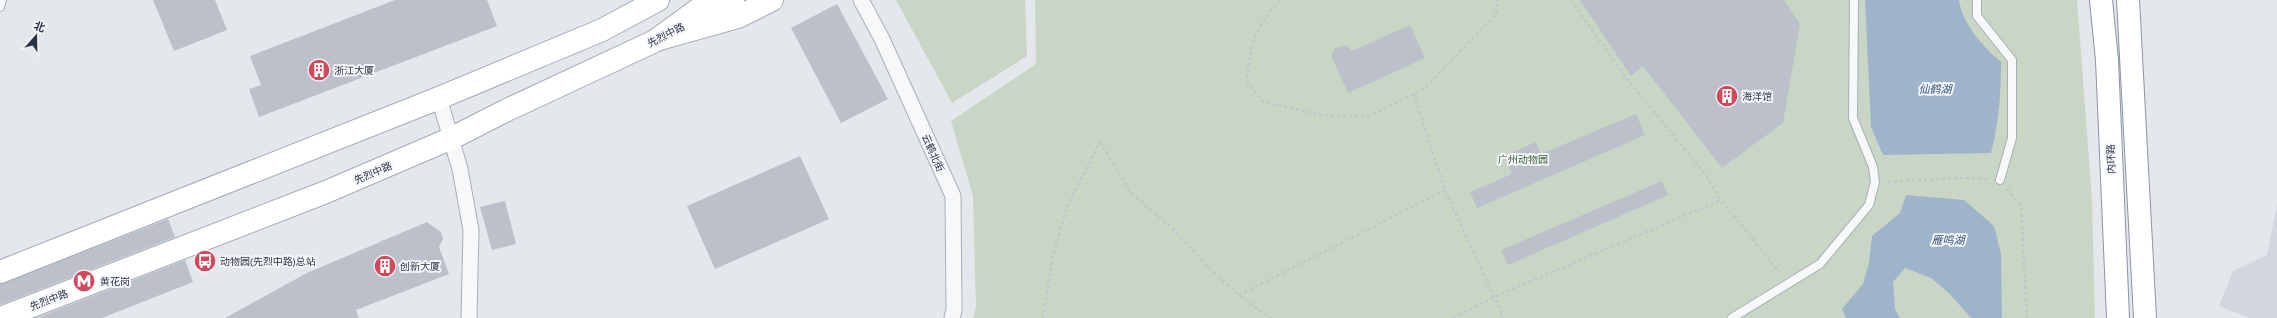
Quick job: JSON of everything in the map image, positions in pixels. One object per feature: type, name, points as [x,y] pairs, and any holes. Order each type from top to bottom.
[{"type":"main road","points":[[0,272],[149,215],[439,98],[602,30],[658,0]]},
{"type":"main road","points":[[655,41],[710,0]]},
{"type":"main road","name":"先烈中路","points":[[1,318],[326,192],[452,138],[505,111],[655,41],[733,0]]},
{"type":"main road","points":[[655,41],[738,17],[772,0]]},
{"type":"main road","name":"内环路","points":[[2100,0],[2107,60],[2118,318]]},
{"type":"main road","points":[[2128,0],[2145,318]]},
{"type":"street","name":"云鹤北街","points":[[861,0],[882,39],[953,196],[954,310],[952,318]]},
{"type":"street","points":[[439,98],[460,169],[471,230],[469,318]]},
{"type":"lane","points":[[0,7],[2,0]]},
{"type":"lane","points":[[1732,318],[1820,264],[1869,204],[1875,182],[1873,167],[1853,118],[1854,0]]},
{"type":"lane","points":[[1977,0],[1977,16],[2012,60],[2012,138],[2000,180]]},
{"type":"path","points":[[1280,0],[1260,22],[1250,50],[1247,82],[1263,102],[1327,116],[1370,116],[1425,88],[1496,14],[1498,0]]},
{"type":"path","points":[[1571,0],[1626,78],[1706,175],[1721,200],[1789,284]]},
{"type":"path","points":[[1414,94],[1445,190],[1496,296],[1504,318]]},
{"type":"path","points":[[1043,318],[1053,255],[1067,207],[1100,142],[1132,194],[1168,224],[1208,267],[1239,295],[1270,318]]},
{"type":"path","points":[[1875,182],[1957,178],[2000,180],[2021,206],[2027,318]]},
{"type":"path","points":[[1239,295],[1445,190]]},
{"type":"path","points":[[1453,318],[1496,296],[1721,200]]},
{"type":"path","points":[[382,240],[395,269],[384,274]]},
{"type":"shaded area","points":[[2277,205],[2277,318],[2249,318],[2219,306],[2233,271],[2267,255]]},
{"type":"green space","points":[[896,0],[1025,0],[1027,56],[952,103]]},
{"type":"green space","name":"广州动物园","points":[[1035,0],[2077,0],[2092,199],[2095,318],[973,318],[976,306],[973,196],[951,121],[1036,64]]},
{"type":"water","name":"仙鹤湖","points":[[1865,0],[1959,0],[1964,17],[1974,34],[2001,62],[1999,108],[1991,153],[1883,155],[1871,127]]},
{"type":"water","name":"雁鸣湖","points":[[1906,195],[1964,200],[1994,226],[2001,254],[2002,318],[1971,318],[1949,293],[1931,278],[1905,268],[1893,282],[1895,309],[1900,318],[1846,318],[1842,309],[1863,284],[1869,263],[1872,236],[1900,213]]},
{"type":"building","points":[[153,0],[215,0],[227,30],[174,51]]},
{"type":"building","name":"浙江大厦","points":[[395,0],[487,0],[497,26],[259,117],[249,89],[261,85],[250,56]]},
{"type":"building","name":"海洋馆","points":[[1580,0],[1784,0],[1800,24],[1783,123],[1722,168],[1643,66],[1631,76]]},
{"type":"building","points":[[837,4],[888,99],[841,123],[791,28]]},
{"type":"building","points":[[1410,25],[1425,58],[1348,93],[1331,56],[1335,48],[1347,45],[1352,51]]},
{"type":"building","points":[[1636,114],[1645,135],[1477,208],[1470,192],[1512,174],[1504,156],[1536,142],[1541,154]]},
{"type":"building","points":[[800,156],[829,219],[715,269],[687,206]]},
{"type":"building","points":[[1662,181],[1668,195],[1508,265],[1501,250]]},
{"type":"building","points":[[505,201],[516,244],[492,250],[480,207]]},
{"type":"building","points":[[168,219],[175,237],[0,305],[0,284]]},
{"type":"building","name":"创新大厦","points":[[427,222],[441,232],[443,239],[439,247],[449,274],[356,310],[359,318],[225,318],[307,273]]},
{"type":"building","points":[[185,260],[193,282],[102,318],[36,318]]},
{"type":"place","name":"浙江大厦","points":[[319,70]]},
{"type":"place","name":"海洋馆","points":[[1727,96]]},
{"type":"place","name":"动物园(先烈中路)总站","points":[[205,261]]},
{"type":"place","name":"创新大厦","points":[[385,266]]},
{"type":"place","name":"黄花岗","points":[[84,281]]}]
